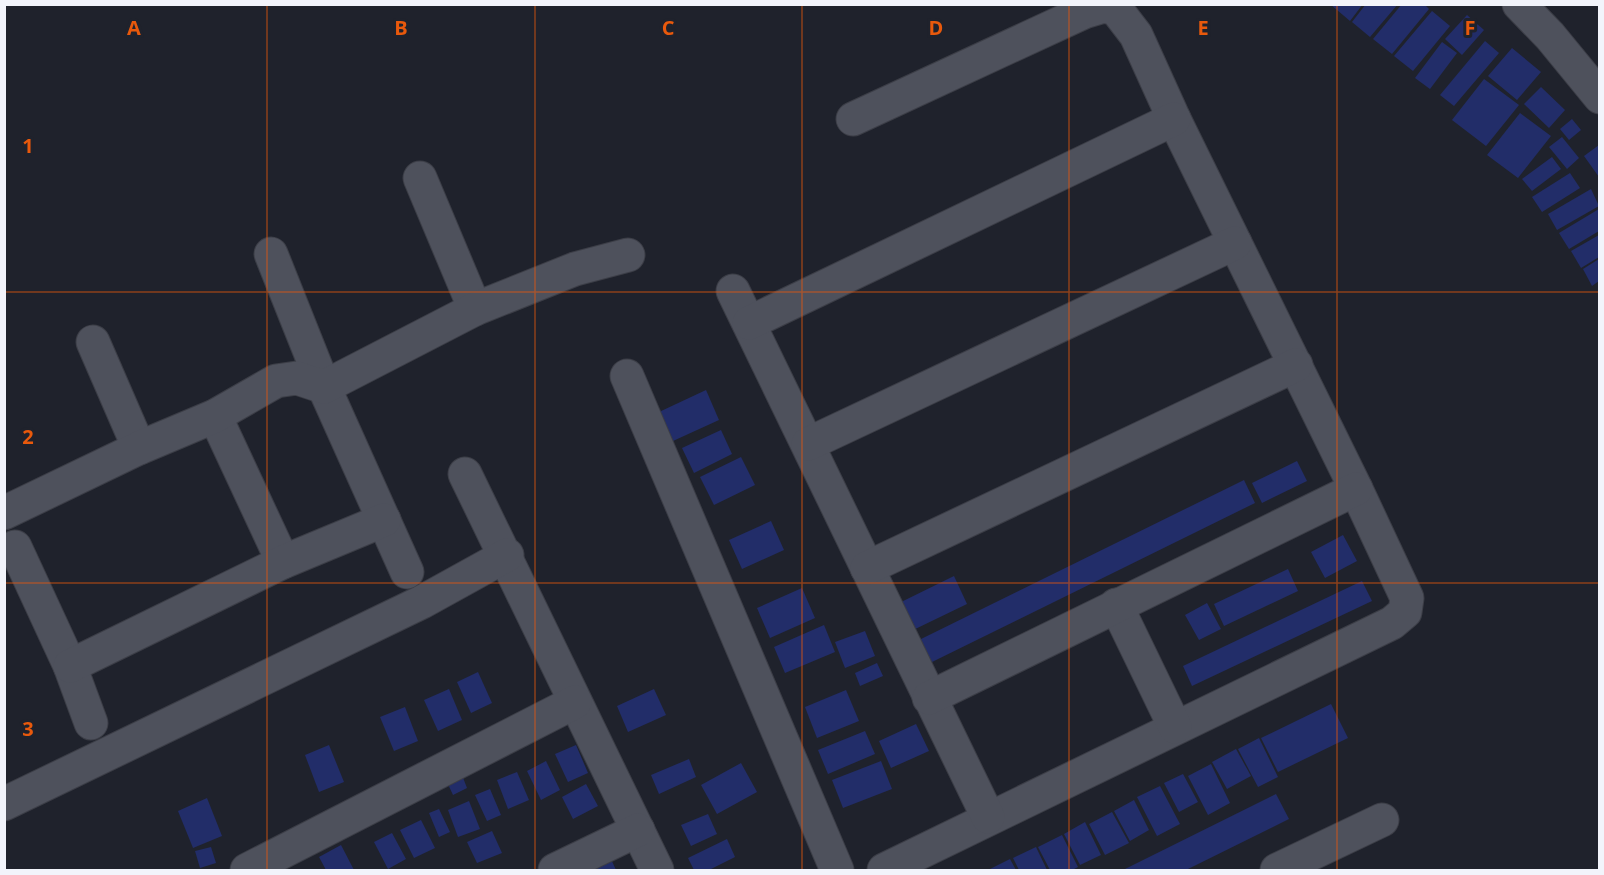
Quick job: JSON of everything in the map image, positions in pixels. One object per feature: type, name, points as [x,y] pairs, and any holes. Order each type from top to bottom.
[{"type":"street","points":[[1522,5],[1557,43],[1599,97]]},
{"type":"street","points":[[853,119],[1084,12],[1104,6],[1116,9],[1136,35],[1174,119],[1296,365],[1407,598],[1405,612],[1383,628],[988,817],[884,870]]},
{"type":"street","points":[[749,323],[1174,119]]},
{"type":"street","points":[[420,177],[475,309]]},
{"type":"street","points":[[808,444],[1235,243]]},
{"type":"street","points":[[271,254],[324,387],[406,572]]},
{"type":"street","points":[[4,513],[139,448],[215,416],[276,381],[297,378],[324,387],[475,309],[575,269],[628,255]]},
{"type":"street","points":[[733,291],[988,817]]},
{"type":"street","points":[[93,342],[139,448]]},
{"type":"street","points":[[867,568],[1296,365]]},
{"type":"street","points":[[627,376],[837,870]]},
{"type":"street","points":[[215,416],[283,562]]},
{"type":"street","points":[[465,474],[507,555],[657,870]]},
{"type":"street","points":[[929,698],[1356,489]]},
{"type":"street","points":[[70,666],[283,562],[384,520]]},
{"type":"street","points":[[8,542],[70,666],[91,723]]},
{"type":"street","points":[[4,804],[422,602],[507,555]]},
{"type":"street","points":[[1116,605],[1175,727]]},
{"type":"street","points":[[246,870],[576,702]]},
{"type":"street","points":[[1277,870],[1382,820]]},
{"type":"street","points":[[555,870],[638,830]]},
{"type":"building","points":[[1330,4],[1363,4],[1350,21]]},
{"type":"building","points":[[1366,4],[1398,4],[1370,37],[1352,22]]},
{"type":"building","points":[[1402,4],[1424,4],[1429,9],[1392,54],[1373,39]]},
{"type":"building","points":[[1432,11],[1450,26],[1413,71],[1394,56]]},
{"type":"building","points":[[1467,15],[1484,30],[1462,55],[1445,39]]},
{"type":"building","points":[[1485,41],[1499,53],[1454,106],[1440,95]]},
{"type":"building","points":[[1442,42],[1457,53],[1430,89],[1415,78]]},
{"type":"building","points":[[1512,48],[1541,72],[1517,100],[1488,76]]},
{"type":"building","points":[[1484,79],[1519,105],[1486,146],[1452,120]]},
{"type":"building","points":[[1541,87],[1565,110],[1549,128],[1524,104]]},
{"type":"building","points":[[1520,113],[1551,136],[1518,178],[1487,155]]},
{"type":"building","points":[[1572,119],[1581,130],[1569,140],[1560,129]]},
{"type":"building","points":[[1562,137],[1579,158],[1567,169],[1549,147]]},
{"type":"building","points":[[1599,145],[1599,177],[1584,156]]},
{"type":"building","points":[[1552,157],[1561,169],[1532,191],[1522,179]]},
{"type":"building","points":[[1570,173],[1580,188],[1542,212],[1532,197]]},
{"type":"building","points":[[1591,189],[1599,206],[1557,230],[1548,214]]},
{"type":"building","points":[[1599,209],[1599,231],[1569,249],[1559,233]]},
{"type":"building","points":[[1599,235],[1599,257],[1581,268],[1571,251]]},
{"type":"building","points":[[1599,259],[1599,281],[1592,286],[1583,269]]},
{"type":"building","points":[[706,390],[719,420],[673,441],[659,412]]},
{"type":"building","points":[[721,430],[732,454],[694,473],[682,448]]},
{"type":"building","points":[[741,457],[755,485],[714,505],[700,477]]},
{"type":"building","points":[[1297,461],[1307,481],[1262,503],[1252,483]]},
{"type":"building","points":[[1244,480],[1255,503],[930,663],[919,640]]},
{"type":"building","points":[[771,521],[784,550],[742,569],[729,540]]},
{"type":"building","points":[[1343,535],[1357,561],[1325,578],[1311,552]]},
{"type":"building","points":[[1288,569],[1298,591],[1224,626],[1214,604]]},
{"type":"building","points":[[954,576],[967,604],[907,633],[893,606]]},
{"type":"building","points":[[1362,581],[1372,601],[1192,686],[1183,666]]},
{"type":"building","points":[[802,588],[815,618],[770,638],[757,608]]},
{"type":"building","points":[[1207,603],[1221,629],[1199,640],[1185,615]]},
{"type":"building","points":[[824,625],[835,652],[785,673],[774,647]]},
{"type":"building","points":[[865,631],[875,656],[845,668],[835,642]]},
{"type":"building","points":[[877,663],[883,676],[860,686],[855,673]]},
{"type":"building","points":[[478,672],[492,703],[471,713],[457,682]]},
{"type":"building","points":[[449,689],[462,720],[438,731],[424,700]]},
{"type":"building","points":[[654,689],[666,715],[628,732],[617,706]]},
{"type":"building","points":[[846,690],[859,721],[817,738],[805,707]]},
{"type":"building","points":[[1331,704],[1348,738],[1278,772],[1261,738]]},
{"type":"building","points":[[405,707],[418,741],[394,751],[380,717]]},
{"type":"building","points":[[916,724],[929,751],[891,768],[879,741]]},
{"type":"building","points":[[865,731],[875,754],[828,774],[818,750]]},
{"type":"building","points":[[1259,738],[1278,777],[1258,787],[1238,749]]},
{"type":"building","points":[[329,745],[344,782],[319,792],[305,755]]},
{"type":"building","points":[[576,745],[588,773],[568,782],[555,754]]},
{"type":"building","points":[[1236,749],[1251,776],[1227,789],[1212,762]]},
{"type":"building","points":[[689,759],[696,777],[659,794],[651,775]]},
{"type":"building","points":[[546,761],[560,790],[541,800],[527,771]]},
{"type":"building","points":[[881,761],[892,789],[843,808],[832,780]]},
{"type":"building","points":[[741,763],[757,792],[717,814],[701,785]]},
{"type":"building","points":[[1211,764],[1230,803],[1208,815],[1188,776]]},
{"type":"building","points":[[517,772],[529,800],[508,809],[497,780]]},
{"type":"building","points":[[1183,774],[1198,802],[1179,812],[1164,783]]},
{"type":"building","points":[[462,775],[467,788],[453,795],[447,782]]},
{"type":"building","points":[[586,784],[598,806],[573,819],[562,797]]},
{"type":"building","points":[[1160,786],[1180,824],[1157,836],[1137,797]]},
{"type":"building","points":[[490,789],[501,815],[487,821],[475,795]]},
{"type":"building","points":[[1276,794],[1289,819],[1186,870],[1123,870]]},
{"type":"building","points":[[207,798],[222,836],[193,848],[178,811]]},
{"type":"building","points":[[1134,800],[1149,830],[1130,841],[1114,811]]},
{"type":"building","points":[[469,801],[480,829],[458,837],[448,810]]},
{"type":"building","points":[[439,809],[450,832],[439,837],[429,813]]},
{"type":"building","points":[[1112,812],[1129,843],[1105,855],[1089,824]]},
{"type":"building","points":[[708,814],[717,834],[691,846],[681,825]]},
{"type":"building","points":[[421,820],[435,848],[414,858],[400,830]]},
{"type":"building","points":[[1085,822],[1101,855],[1080,865],[1064,834]]},
{"type":"building","points":[[492,831],[502,853],[477,863],[467,842]]},
{"type":"building","points":[[392,833],[406,859],[388,869],[374,842]]},
{"type":"building","points":[[1062,835],[1078,867],[1072,870],[1050,870],[1038,847]]},
{"type":"building","points":[[727,839],[735,857],[709,870],[694,870],[688,858]]},
{"type":"building","points":[[341,845],[354,870],[326,870],[319,857]]},
{"type":"building","points":[[211,847],[216,863],[200,868],[195,851]]},
{"type":"building","points":[[1036,847],[1047,870],[1019,870],[1013,858]]},
{"type":"building","points":[[610,857],[616,870],[596,870],[593,865]]},
{"type":"building","points":[[1010,859],[1016,870],[988,870]]}]
